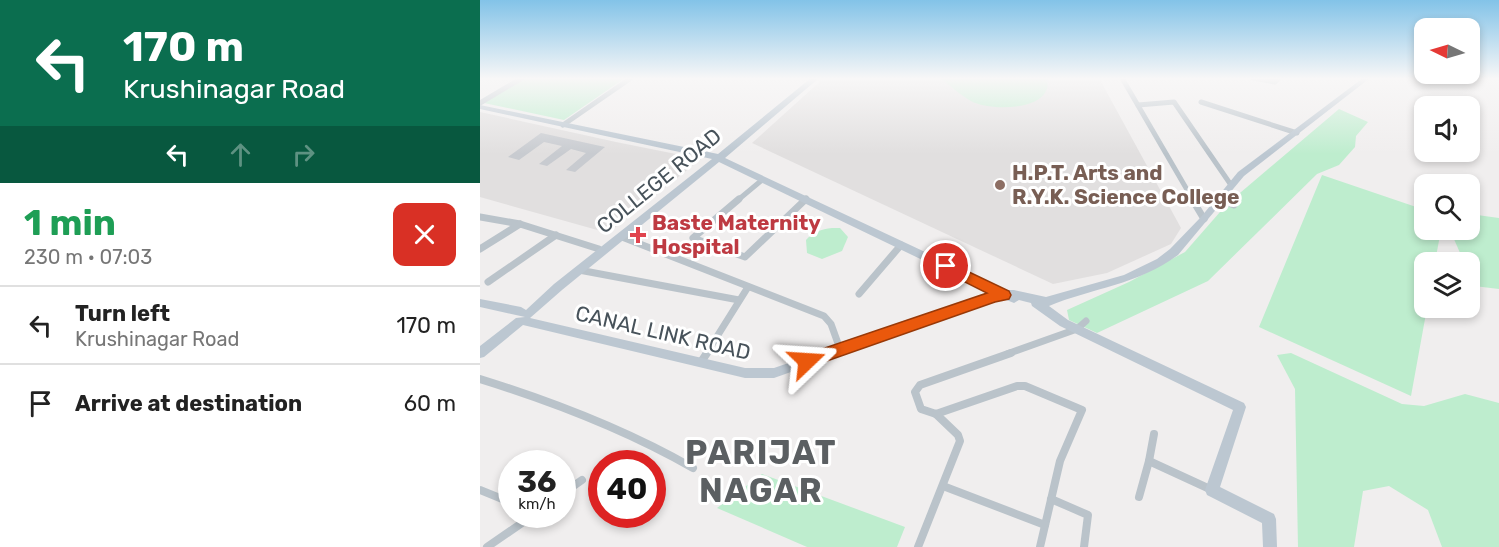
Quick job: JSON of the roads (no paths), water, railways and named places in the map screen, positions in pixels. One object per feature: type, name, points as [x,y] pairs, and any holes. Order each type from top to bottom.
[{"type":"street","points":[[563,125],[594,104]]},
{"type":"street","name":"COLLEGE ROAD","points":[[480,344],[532,309],[622,237],[778,104]]},
{"type":"street","name":"COLLEGE ROAD","points":[[480,353],[599,249],[782,104]]},
{"type":"street","points":[[1156,104],[1138,105],[1204,219]]},
{"type":"street","points":[[1175,104],[1231,184]]},
{"type":"street","points":[[1206,104],[1298,133]]},
{"type":"street","name":"CANAL LINK ROAD","points":[[486,304],[496,310],[522,316],[546,326],[700,362],[761,374],[774,373],[976,303],[1013,296],[1089,289],[1127,278],[1161,262],[1174,252],[1204,219],[1231,184],[1335,104]]},
{"type":"street","points":[[480,105],[716,157],[991,288],[1013,296]]},
{"type":"street","points":[[762,180],[693,238],[745,257],[806,200]]},
{"type":"street","points":[[1219,198],[1234,205]]},
{"type":"street","points":[[480,217],[520,224],[599,249]]},
{"type":"street","points":[[480,249],[520,224]]},
{"type":"street","points":[[488,282],[556,236]]},
{"type":"street","points":[[622,237],[824,316],[831,324],[840,349]]},
{"type":"street","points":[[859,294],[901,244]]},
{"type":"street","points":[[579,270],[739,300]]},
{"type":"street","points":[[700,362],[748,287]]},
{"type":"street","points":[[1062,320],[1059,304],[1069,292]]},
{"type":"street","name":"CANAL LINK ROAD","points":[[1013,296],[1041,303],[1069,292]]},
{"type":"street","points":[[1041,303],[1062,320],[1082,325],[1240,407],[1212,490]]},
{"type":"street","points":[[918,547],[960,441],[958,435],[936,414],[921,409],[915,393],[920,385],[1082,325]]},
{"type":"street","points":[[480,379],[546,399],[642,439],[693,468]]},
{"type":"street","points":[[936,414],[1017,386],[1025,386],[1082,410],[1060,461],[1040,547]]},
{"type":"street","points":[[1139,497],[1154,434]]},
{"type":"street","points":[[1149,461],[1269,519],[1270,547]]},
{"type":"street","points":[[576,484],[582,480]]},
{"type":"street","points":[[944,486],[1045,525]]},
{"type":"street","points":[[480,490],[498,497]]},
{"type":"street","points":[[1051,498],[1088,515],[1084,547]]},
{"type":"street","points":[[487,547],[515,528]]},
{"type":"place","name":"H.P.T. Arts and R.Y.K. Science College","points":[[1000,185]]},
{"type":"place","name":"Baste Maternity Hospital","points":[[638,235]]},
{"type":"district","name":"PARIJAT NAGAR","points":[[761,471]]}]
